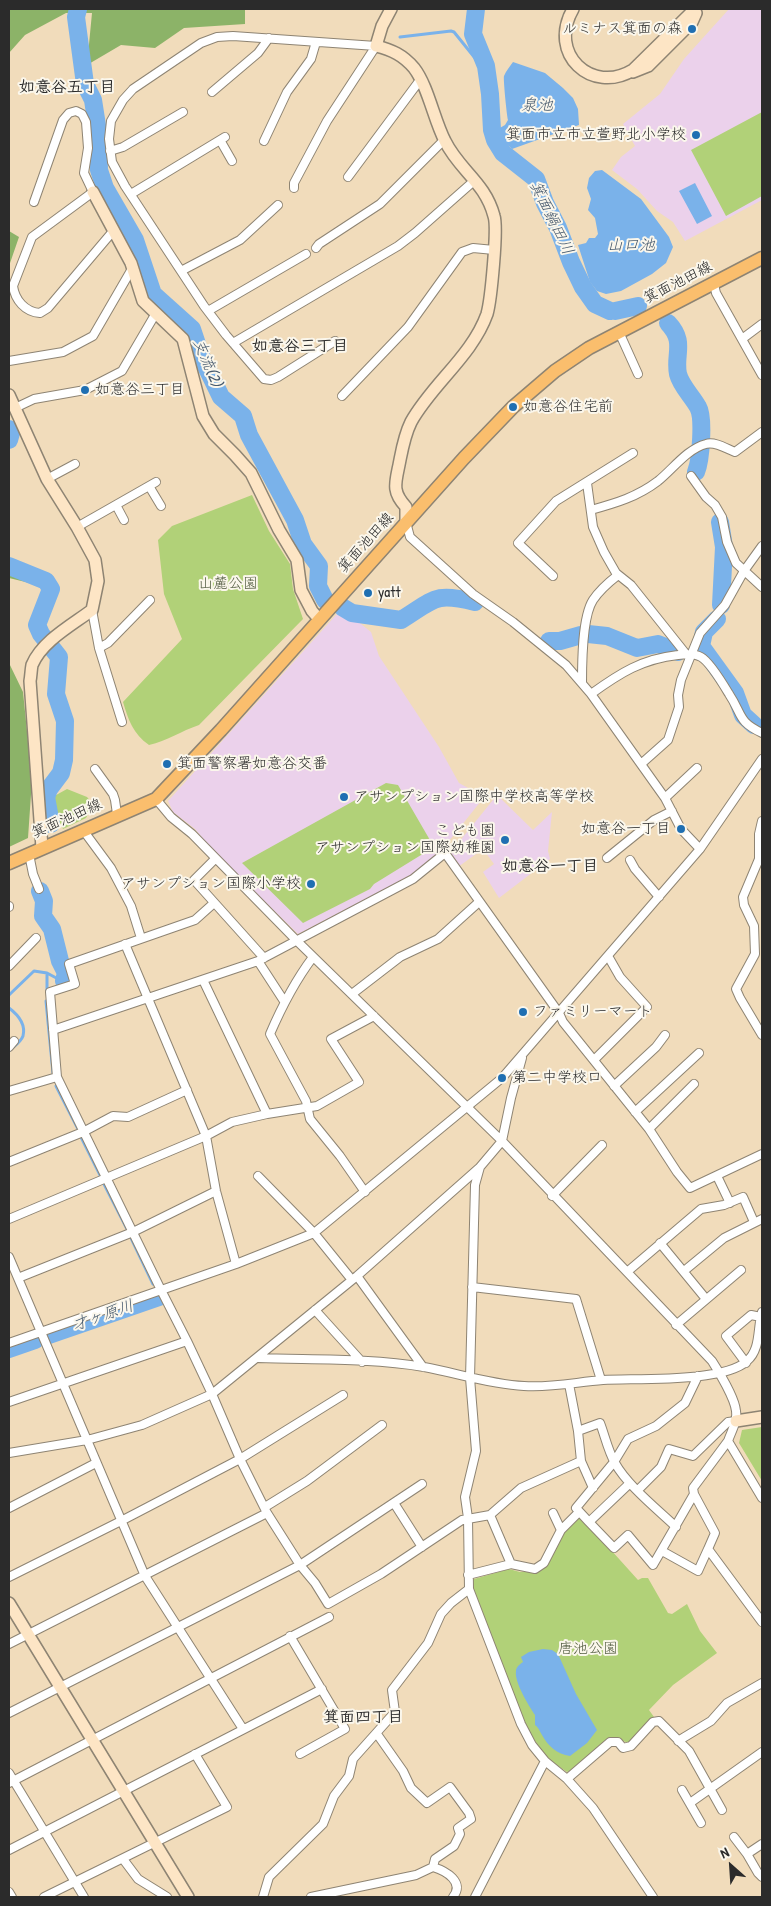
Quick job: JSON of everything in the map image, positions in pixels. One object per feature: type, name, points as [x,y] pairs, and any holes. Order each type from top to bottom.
[{"type":"main road","name":"箕面池田線","points":[[9,863],[116,814],[156,799],[215,736],[406,522],[513,407],[555,371],[589,348],[762,258]]},
{"type":"street","points":[[294,188],[294,183],[327,121],[376,46],[382,26],[391,9]]},
{"type":"street","points":[[573,9],[566,22],[564,33],[566,50],[572,60],[585,71],[594,75],[610,77],[628,72],[696,9]]},
{"type":"street","points":[[335,341],[278,377],[268,380],[264,379],[208,311],[112,162],[109,135],[111,121],[122,100],[139,85],[193,48],[209,40],[233,36],[376,46],[400,54],[415,69],[444,140],[488,196],[495,219],[492,283],[487,313],[470,347],[412,420],[404,437],[395,489],[399,499],[406,507],[406,522],[410,537],[473,594],[558,658],[582,683],[665,798],[680,828],[700,850]]},
{"type":"street","points":[[212,92],[258,52],[269,38]]},
{"type":"street","points":[[264,141],[287,92],[311,59],[316,42]]},
{"type":"street","points":[[348,177],[420,80]]},
{"type":"street","points":[[34,202],[63,120],[70,113],[76,111],[82,114],[86,122],[88,148],[84,173],[133,267],[143,301],[183,339],[203,416],[214,434],[236,454],[251,473],[278,530],[297,560],[301,590],[312,611],[319,619]]},
{"type":"street","points":[[110,151],[123,147],[183,112]]},
{"type":"street","points":[[131,194],[222,138],[232,161]]},
{"type":"street","points":[[316,248],[319,244],[380,204],[444,140]]},
{"type":"street","points":[[233,343],[398,246],[475,180]]},
{"type":"street","points":[[94,192],[32,237],[12,286],[17,300],[30,311],[40,313],[44,311],[114,230]]},
{"type":"street","points":[[181,271],[240,240],[278,205]]},
{"type":"street","points":[[342,396],[408,327],[462,252],[473,248],[494,250]]},
{"type":"street","points":[[208,311],[306,254]]},
{"type":"street","points":[[9,361],[63,352],[93,336],[133,267]]},
{"type":"street","points":[[714,284],[716,293],[762,375]]},
{"type":"street","points":[[15,408],[34,399],[85,390],[122,370],[156,313]]},
{"type":"street","points":[[742,339],[762,324]]},
{"type":"street","points":[[619,332],[638,374]]},
{"type":"street","points":[[9,395],[47,479],[95,560],[98,581],[92,610],[99,648],[122,722]]},
{"type":"street","points":[[591,510],[626,500],[657,482],[688,453],[699,447],[713,443],[735,452],[762,432]]},
{"type":"street","points":[[553,576],[518,543],[556,501],[633,453]]},
{"type":"street","points":[[47,479],[75,464]]},
{"type":"street","points":[[691,476],[706,497],[718,509],[722,517],[727,542],[736,563],[762,586]]},
{"type":"street","points":[[587,482],[593,527],[604,552],[618,575],[631,585],[689,654]]},
{"type":"street","points":[[77,527],[152,484],[161,506]]},
{"type":"street","points":[[116,505],[124,520]]},
{"type":"street","points":[[640,764],[668,740],[679,707],[678,695],[689,654],[703,629],[725,605],[744,571],[762,546]]},
{"type":"street","points":[[582,683],[583,640],[590,606],[607,584],[618,575]]},
{"type":"street","points":[[99,648],[108,643],[150,600]]},
{"type":"street","points":[[42,848],[30,680],[32,667],[37,656],[64,631],[92,610]]},
{"type":"street","points":[[591,694],[619,674],[636,665],[661,657],[689,654],[701,657],[730,695],[742,720],[750,728],[762,734]]},
{"type":"street","points":[[9,1343],[236,1264],[314,1233],[502,1078],[700,850],[759,770],[762,759]]},
{"type":"street","points":[[665,798],[697,768]]},
{"type":"street","points":[[95,769],[116,800],[116,814]]},
{"type":"street","points":[[156,799],[171,817],[192,834],[313,957],[502,1141],[552,1196],[712,1361],[720,1373],[736,1410],[736,1421],[728,1441],[693,1488],[694,1494],[715,1533],[698,1571],[662,1551]]},
{"type":"street","points":[[607,858],[654,820],[672,811]]},
{"type":"street","points":[[762,821],[759,834],[758,859],[743,897],[744,905],[754,926],[755,954],[736,988],[762,1035]]},
{"type":"street","points":[[83,830],[111,868],[131,906],[141,938]]},
{"type":"street","points":[[53,1030],[261,959],[413,879],[445,853],[559,1013],[563,1022],[649,1129],[677,1172],[690,1188],[762,1154]]},
{"type":"street","points":[[29,854],[33,874],[39,889]]},
{"type":"street","points":[[215,859],[194,880],[261,959],[284,1001]]},
{"type":"street","points":[[630,860],[634,868],[659,898]]},
{"type":"street","points":[[352,994],[400,957],[438,939],[479,902]]},
{"type":"street","points":[[214,903],[194,920],[69,964],[75,984],[50,992],[57,1077],[187,1340],[240,1458],[266,1510],[300,1566],[316,1583],[328,1604],[381,1574],[462,1520],[490,1515],[520,1488],[581,1461]]},
{"type":"street","points":[[9,965],[36,938]]},
{"type":"street","points":[[125,944],[206,1136],[216,1191],[236,1264]]},
{"type":"street","points":[[594,1060],[648,1007],[620,977],[608,956]]},
{"type":"street","points":[[313,957],[299,975],[284,1001],[270,1034],[306,1101],[310,1119],[340,1156],[365,1192]]},
{"type":"street","points":[[202,980],[267,1114]]},
{"type":"street","points":[[9,1219],[206,1136],[232,1122],[317,1106],[359,1082],[331,1039],[374,1016]]},
{"type":"street","points":[[614,1086],[656,1047],[665,1035]]},
{"type":"street","points":[[635,1112],[699,1052]]},
{"type":"street","points":[[9,1452],[87,1440],[142,1426],[212,1394],[355,1278],[480,1167],[502,1141],[511,1098],[524,1054]]},
{"type":"street","points":[[9,1091],[57,1077]]},
{"type":"street","points":[[649,1129],[694,1084]]},
{"type":"street","points":[[9,1162],[83,1132],[112,1116],[128,1117],[187,1090]]},
{"type":"street","points":[[552,1196],[602,1145]]},
{"type":"street","points":[[480,1167],[474,1185],[470,1378],[476,1451],[465,1497],[468,1518],[469,1589],[521,1724],[532,1745],[545,1761],[567,1779],[593,1808],[653,1897]]},
{"type":"street","points":[[258,1176],[355,1278],[423,1367]]},
{"type":"street","points":[[717,1176],[730,1203]]},
{"type":"street","points":[[18,1278],[133,1232],[216,1191]]},
{"type":"street","points":[[627,1272],[701,1209],[730,1203],[743,1197],[754,1222]]},
{"type":"street","points":[[684,1271],[724,1238],[762,1219]]},
{"type":"street","points":[[660,1243],[706,1299]]},
{"type":"street","points":[[9,1256],[145,1576],[243,1728]]},
{"type":"street","points":[[676,1324],[741,1270]]},
{"type":"street","points":[[472,1287],[576,1299],[601,1380]]},
{"type":"street","points":[[315,1310],[362,1362]]},
{"type":"street","points":[[258,1358],[362,1362],[423,1367],[470,1378],[524,1386],[569,1384],[601,1380],[698,1376],[720,1373],[746,1363],[756,1352],[761,1315],[751,1314],[726,1336],[746,1363]]},
{"type":"street","points":[[9,1402],[187,1340]]},
{"type":"street","points":[[694,1494],[653,1566],[628,1535],[614,1548],[576,1508],[614,1462],[628,1439],[656,1426],[685,1402],[698,1376]]},
{"type":"street","points":[[569,1384],[578,1431],[581,1461],[593,1488]]},
{"type":"street","points":[[9,1577],[121,1521],[240,1458],[342,1395]]},
{"type":"street","points":[[638,1490],[661,1467],[668,1449],[693,1456],[728,1422],[762,1417]]},
{"type":"street","points":[[578,1431],[600,1423],[614,1462],[630,1484],[676,1527]]},
{"type":"street","points":[[9,1644],[145,1576],[266,1510],[382,1425]]},
{"type":"street","points":[[728,1441],[762,1498]]},
{"type":"street","points":[[9,1508],[96,1463]]},
{"type":"street","points":[[9,1713],[300,1566],[422,1484]]},
{"type":"street","points":[[589,1522],[630,1484]]},
{"type":"street","points":[[394,1503],[422,1547]]},
{"type":"street","points":[[553,1512],[561,1530]]},
{"type":"street","points":[[468,1575],[511,1564],[535,1569],[544,1563],[561,1530],[579,1512]]},
{"type":"street","points":[[490,1515],[511,1564]]},
{"type":"street","points":[[708,1549],[762,1622]]},
{"type":"street","points":[[263,1897],[270,1877],[323,1824],[334,1796],[349,1776],[353,1759],[395,1712],[392,1690],[428,1643],[441,1614],[451,1603],[469,1589]]},
{"type":"street","points":[[9,1603],[188,1897]]},
{"type":"street","points":[[11,1782],[329,1617]]},
{"type":"street","points":[[290,1636],[345,1728],[300,1754]]},
{"type":"street","points":[[678,1741],[711,1721],[727,1703],[762,1683]]},
{"type":"street","points":[[9,1850],[322,1689]]},
{"type":"street","points":[[567,1779],[610,1742],[618,1742],[623,1748],[631,1746],[653,1722],[659,1722],[688,1751],[722,1810]]},
{"type":"street","points":[[377,1734],[403,1771],[411,1788],[427,1804],[450,1787],[469,1813],[471,1819],[458,1828],[460,1834],[454,1846],[435,1859],[433,1867]]},
{"type":"street","points":[[690,1803],[762,1752]]},
{"type":"street","points":[[44,1897],[227,1807],[195,1754]]},
{"type":"street","points":[[474,1897],[545,1761]]},
{"type":"street","points":[[9,1774],[11,1782],[84,1897]]},
{"type":"street","points":[[682,1790],[701,1823]]},
{"type":"street","points":[[734,1837],[762,1877]]},
{"type":"street","points":[[747,1854],[762,1844]]},
{"type":"street","points":[[124,1859],[138,1878],[168,1897]]},
{"type":"street","points":[[311,1897],[416,1874],[433,1867],[445,1870],[453,1878],[457,1887],[456,1894],[453,1897]]},
{"type":"street","points":[[9,1892],[12,1897]]},
{"type":"shaded area","name":"箕面市立市立萱野北小学校","points":[[729,9],[762,9],[762,200],[685,241],[673,222],[657,211],[637,189],[612,170],[621,157],[635,146],[623,124],[660,94],[684,59]]},
{"type":"shaded area","points":[[337,614],[347,619],[351,616],[371,632],[379,656],[439,747],[459,783],[479,794],[481,801],[441,851],[410,876],[298,934],[213,851],[195,829],[173,812],[168,801]]},
{"type":"shaded area","name":"こども園 アサンプション国際幼稚園","points":[[497,795],[533,830],[552,812],[548,851],[550,859],[499,898],[483,872],[494,864],[483,849],[458,867],[450,853]]},
{"type":"green space","points":[[9,9],[245,9],[245,24],[184,28],[155,48],[121,45],[87,65],[92,13],[66,13],[25,35],[9,53]]},
{"type":"green space","points":[[762,112],[762,196],[726,216],[691,150]]},
{"type":"green space","points":[[9,231],[19,237],[9,266]]},
{"type":"green space","name":"山麓公園","points":[[252,495],[269,531],[290,564],[293,589],[303,619],[199,725],[149,745],[135,731],[123,702],[182,639],[164,594],[158,540],[172,526]]},
{"type":"green space","points":[[9,570],[43,583],[42,586],[9,578]]},
{"type":"green space","points":[[9,663],[23,692],[32,780],[28,838],[9,847]]},
{"type":"green space","points":[[386,783],[398,785],[434,847],[374,884],[370,889],[303,923],[242,863]]},
{"type":"green space","points":[[67,789],[87,797],[93,804],[86,818],[63,829],[49,799]]},
{"type":"green space","points":[[762,1427],[762,1481],[739,1443],[742,1430]]},
{"type":"green space","name":"唐池公園","points":[[576,1518],[584,1520],[638,1580],[648,1578],[668,1613],[672,1614],[687,1604],[700,1631],[717,1653],[673,1685],[649,1710],[654,1717],[630,1744],[617,1738],[608,1739],[577,1768],[567,1772],[548,1759],[528,1731],[471,1583],[474,1579],[509,1569],[520,1572],[540,1570],[551,1557],[561,1533]]},
{"type":"water","name":"泉池","points":[[513,62],[545,73],[563,88],[573,98],[578,109],[579,125],[512,149],[502,139],[498,129],[505,125],[508,120],[504,76]]},
{"type":"water","name":"山口池","points":[[602,170],[641,199],[669,237],[673,247],[666,263],[652,274],[621,291],[606,294],[597,291],[590,282],[578,245],[586,243],[589,238],[595,238],[598,234],[595,218],[588,210],[591,199],[587,188],[589,178],[595,171]]},
{"type":"water","points":[[695,183],[712,216],[697,224],[679,191]]},
{"type":"water","points":[[543,1649],[552,1650],[558,1654],[576,1694],[597,1730],[587,1743],[570,1756],[557,1751],[544,1739],[535,1725],[535,1715],[522,1694],[517,1681],[516,1670],[523,1662],[521,1657],[529,1652]]},
{"type":"waterway","name":"支流(2)","points":[[78,9],[76,17],[85,84],[93,100],[98,132],[99,170],[105,188],[135,240],[153,294],[192,329],[201,356],[221,397],[243,416],[249,435],[295,520],[303,544],[319,566],[318,586],[325,600]]},
{"type":"waterway","name":"箕面鍋田川","points":[[476,9],[473,34],[486,66],[492,130],[495,140],[503,153],[536,179],[583,287],[595,304],[610,311]]},
{"type":"waterway","points":[[400,37],[454,32],[487,73]]},
{"type":"waterway","name":"箕面鍋田川","points":[[615,311],[638,306]]},
{"type":"waterway","name":"箕面鍋田川","points":[[668,323],[677,336],[679,378],[700,412],[701,439],[696,472]]},
{"type":"waterway","name":"才ヶ原川","points":[[9,429],[11,433],[9,440]]},
{"type":"waterway","name":"箕面鍋田川","points":[[720,522],[724,547],[721,605]]},
{"type":"waterway","name":"才ヶ原川","points":[[9,566],[46,581],[51,589],[37,625],[41,634],[59,657],[56,694],[65,721],[64,760],[61,773],[49,789],[46,797],[51,824]]},
{"type":"waterway","name":"支流(2)","points":[[342,607],[352,613],[401,620],[435,599],[451,598],[475,602]]},
{"type":"waterway","name":"箕面鍋田川","points":[[717,619],[704,632],[701,646],[735,693],[743,715],[754,725]]},
{"type":"waterway","name":"支流(2)","points":[[588,634],[607,636],[637,648],[658,644],[678,652]]},
{"type":"waterway","name":"支流(2)","points":[[549,641],[560,641],[581,635]]},
{"type":"waterway","name":"才ヶ原川","points":[[40,891],[44,901],[43,916],[52,929],[60,961],[66,973],[64,981]]},
{"type":"waterway","points":[[9,995],[34,971],[47,973],[60,980],[65,979]]},
{"type":"waterway","points":[[47,973],[47,991]]},
{"type":"waterway","points":[[46,1001],[53,1073]]},
{"type":"waterway","points":[[9,1008],[20,1020],[24,1032],[21,1040],[9,1051]]},
{"type":"waterway","points":[[56,1086],[78,1129]]},
{"type":"waterway","points":[[81,1137],[100,1175]]},
{"type":"waterway","points":[[104,1184],[127,1229]]},
{"type":"waterway","points":[[131,1238],[153,1284]]},
{"type":"waterway","name":"才ヶ原川","points":[[46,1336],[159,1297]]},
{"type":"waterway","name":"才ヶ原川","points":[[9,1349],[35,1340]]},
{"type":"place","name":"ルミナス箕面の森","points":[[692,29]]},
{"type":"place","name":"箕面市立市立萱野北小学校","points":[[696,135]]},
{"type":"place","name":"如意谷三丁目","points":[[85,390]]},
{"type":"place","name":"如意谷住宅前","points":[[513,407]]},
{"type":"place","name":"yatt","points":[[368,593]]},
{"type":"place","name":"箕面警察署如意谷交番","points":[[167,764]]},
{"type":"place","name":"アサンプション国際中学校高等学校","points":[[344,797]]},
{"type":"place","name":"如意谷一丁目","points":[[681,829]]},
{"type":"place","name":"こども園 アサンプション国際幼稚園","points":[[505,840]]},
{"type":"place","name":"アサンプション国際小学校","points":[[311,884]]},
{"type":"place","name":"ファミリーマート","points":[[523,1012]]},
{"type":"place","name":"第二中学校口","points":[[502,1078]]},
{"type":"district","name":"如意谷五丁目","points":[[67,88]]},
{"type":"district","name":"如意谷三丁目","points":[[300,347]]},
{"type":"district","name":"如意谷一丁目","points":[[550,867]]},
{"type":"district","name":"箕面四丁目","points":[[363,1718]]}]
